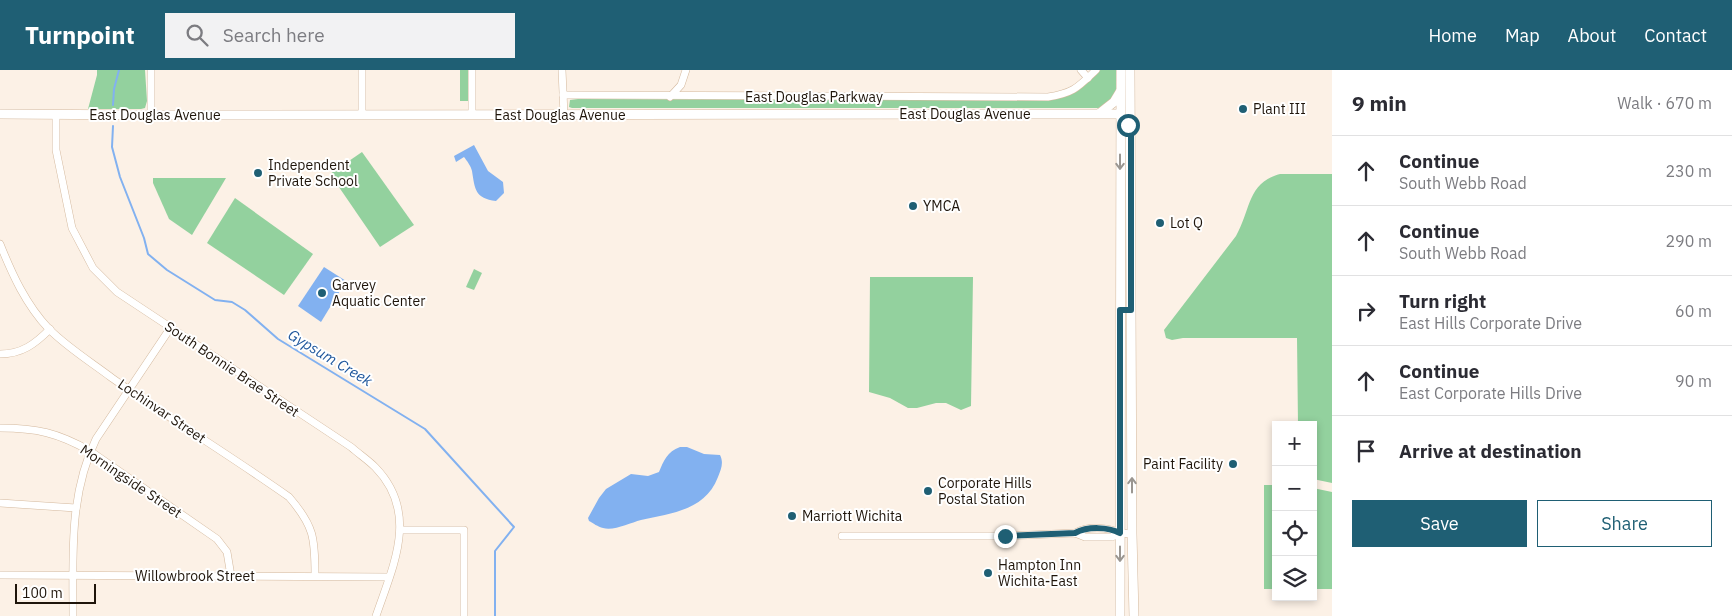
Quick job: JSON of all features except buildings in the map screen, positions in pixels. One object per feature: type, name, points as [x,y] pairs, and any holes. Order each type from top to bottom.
[{"type":"main road","points":[[1120,616],[1121,70]]},
{"type":"main road","points":[[1130,70],[1134,616]]},
{"type":"main road","points":[[1099,114],[1114,102],[1121,90]]},
{"type":"main road","points":[[1120,114],[1130,104]]},
{"type":"main road","name":"East Douglas Avenue","points":[[0,114],[151,116],[1120,114]]},
{"type":"main road","points":[[1120,114],[1124,116],[1131,130]]},
{"type":"main road","points":[[1120,310],[1131,310]]},
{"type":"street","points":[[151,70],[151,116]]},
{"type":"street","points":[[362,70],[362,115]]},
{"type":"street","points":[[472,70],[472,115]]},
{"type":"street","points":[[562,70],[564,115]]},
{"type":"street","points":[[670,97],[681,85],[686,70]]},
{"type":"street","points":[[1081,70],[1088,78]]},
{"type":"street","name":"East Douglas Parkway","points":[[563,95],[670,97],[1048,97],[1065,95],[1080,86],[1096,70]]},
{"type":"street","name":"South Bonnie Brae Street","points":[[56,114],[56,150],[70,220],[72,228],[93,268],[117,292],[352,448],[376,467],[389,485],[397,502],[400,530],[398,554],[376,616]]},
{"type":"street","name":"Lochinvar Street","points":[[0,244],[13,276],[34,311],[50,329],[129,390],[289,497],[304,515],[313,537],[315,576]]},
{"type":"street","points":[[73,616],[73,522],[90,451],[96,439],[171,327]]},
{"type":"street","points":[[0,354],[30,347],[50,329]]},
{"type":"street","name":"Morningside Street","points":[[0,428],[46,431],[72,441],[90,451],[216,539],[227,552],[231,576]]},
{"type":"street","points":[[0,503],[76,508]]},
{"type":"street","points":[[400,530],[464,530],[464,616]]},
{"type":"street","points":[[842,536],[1005,536],[1075,533],[1085,537],[1112,538],[1120,533],[1132,534]]},
{"type":"street","name":"Willowbrook Street","points":[[0,576],[389,577]]},
{"type":"green space","points":[[97,70],[145,70],[147,101],[145,108],[88,109]]},
{"type":"green space","points":[[460,70],[469,70],[469,101],[460,101]]},
{"type":"green space","points":[[1100,70],[1117,70],[1117,82],[1113,99],[1105,106],[1098,108],[569,107],[570,100],[578,99],[1040,100],[1082,87]]},
{"type":"green space","points":[[362,152],[414,225],[380,247],[330,174]]},
{"type":"green space","points":[[1280,174],[1332,174],[1332,483],[1317,480],[1317,421],[1298,421],[1297,338],[1183,338],[1172,340],[1166,338],[1164,330],[1236,236],[1251,199],[1261,184],[1269,178]]},
{"type":"green space","points":[[153,178],[226,178],[192,235],[169,219],[153,183]]},
{"type":"green space","points":[[235,198],[313,254],[284,295],[207,243]]},
{"type":"green space","points":[[474,269],[482,273],[474,290],[466,287]]},
{"type":"green space","points":[[870,277],[973,277],[971,406],[961,410],[946,403],[936,403],[917,408],[908,408],[890,398],[869,392]]},
{"type":"green space","points":[[1264,485],[1272,485],[1272,589],[1264,589]]},
{"type":"green space","points":[[1317,489],[1332,492],[1332,589],[1317,589]]},
{"type":"water","points":[[474,145],[488,171],[503,182],[504,193],[496,201],[484,198],[477,192],[471,169],[464,157],[456,162],[454,156]]},
{"type":"water","name":"Garvey Aquatic Center","points":[[324,267],[346,281],[321,322],[298,306]]},
{"type":"water","points":[[680,447],[687,447],[704,454],[720,455],[722,463],[718,477],[705,497],[686,509],[617,528],[603,528],[589,521],[588,518],[606,489],[631,474],[648,476],[659,472],[669,454]]},
{"type":"waterway","name":"Gypsum Creek","points":[[113,105],[114,89],[119,70]]},
{"type":"waterway","name":"Gypsum Creek","points":[[113,126],[112,147],[120,177],[144,238],[148,254],[167,270],[215,300],[232,302],[245,310],[278,339],[425,429],[514,527],[495,551],[495,616]]},
{"type":"place","name":"Plant III","points":[[1243,109]]},
{"type":"place","name":"Independent Private School","points":[[258,173]]},
{"type":"place","name":"YMCA","points":[[913,206]]},
{"type":"place","name":"Lot Q","points":[[1160,223]]},
{"type":"place","name":"Garvey Aquatic Center","points":[[322,293]]},
{"type":"place","name":"Paint Facility","points":[[1233,464]]},
{"type":"place","name":"Corporate Hills Postal Station","points":[[928,491]]},
{"type":"place","name":"Marriott Wichita","points":[[792,516]]},
{"type":"place","name":"Hampton Inn Wichita-East","points":[[988,573]]},
{"type":"route","points":[[1005,536],[1075,533],[1082,529],[1112,529],[1120,533],[1120,310],[1131,310],[1131,130],[1128,125]]}]
